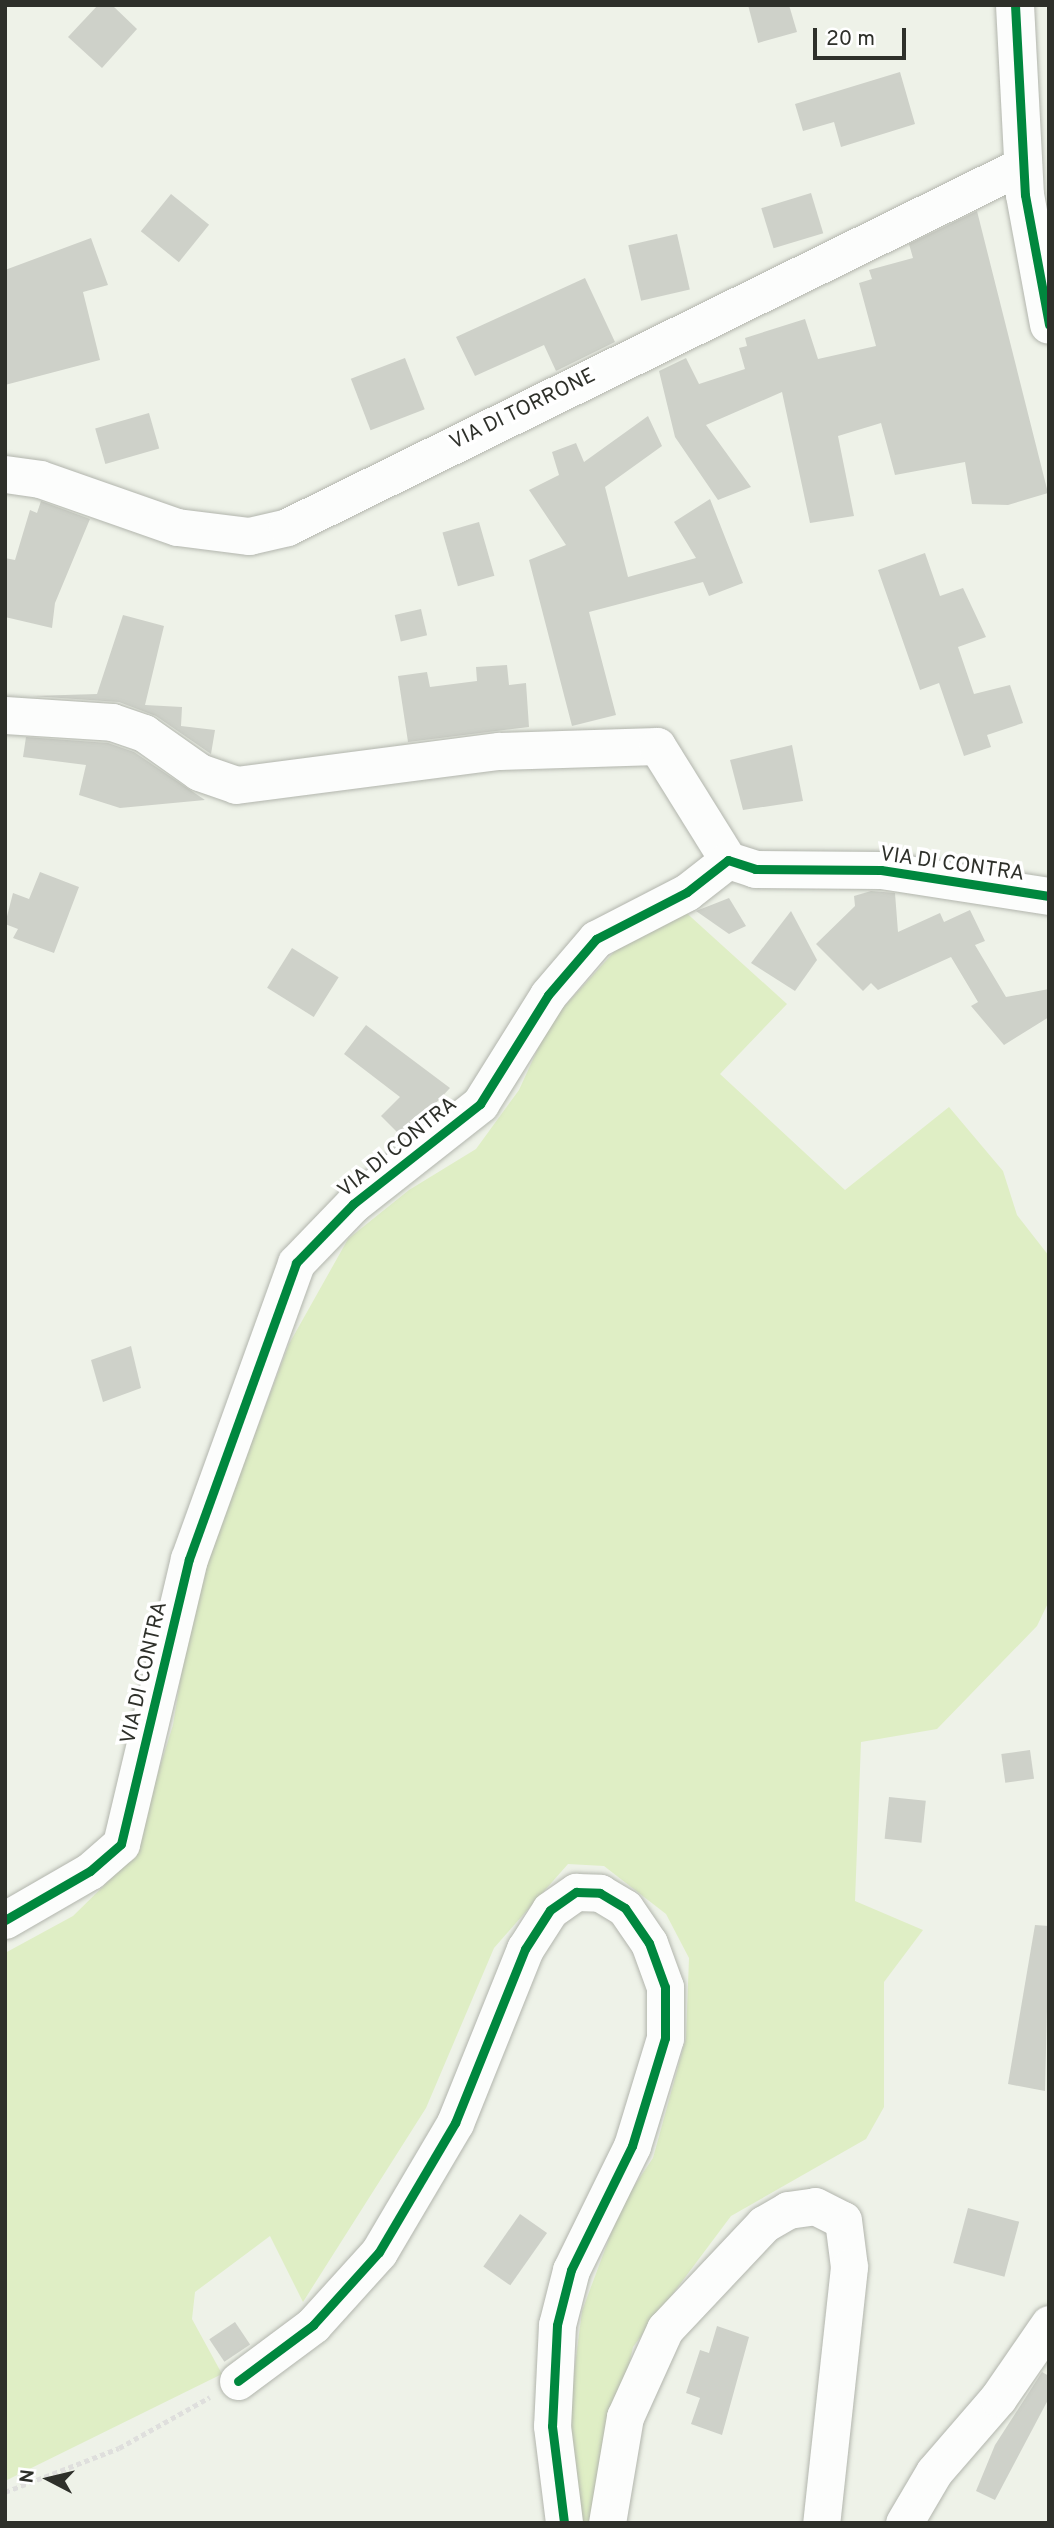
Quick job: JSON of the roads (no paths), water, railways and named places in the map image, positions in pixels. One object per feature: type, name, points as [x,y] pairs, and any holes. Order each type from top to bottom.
[{"type":"street","points":[[1014,5],[1023,165],[1049,325]]},
{"type":"street","name":"VIA DI TORRONE","points":[[5,474],[40,479],[189,530],[249,536],[286,527],[1023,165]]},
{"type":"street","points":[[5,715],[112,722],[144,733],[198,772],[236,785],[499,751],[657,746],[729,860]]},
{"type":"street","name":"VIA DI CONTRA","points":[[5,1920],[90,1871],[121,1844],[189,1559],[296,1263],[353,1204],[480,1104],[548,995],[596,939],[687,891],[729,860],[755,869],[881,870],[1049,896]]},
{"type":"street","points":[[238,2381],[313,2325],[379,2252],[455,2123],[525,1949],[550,1910],[576,1892],[600,1892],[625,1908],[649,1943],[665,1987],[665,2038],[632,2146],[570,2270],[556,2325],[552,2426],[564,2523]]},
{"type":"street","points":[[607,2523],[625,2417],[666,2329],[764,2224],[788,2210],[815,2206],[843,2220],[849,2267],[821,2523]]},
{"type":"street","points":[[904,2523],[934,2472],[1049,2324]]}]
